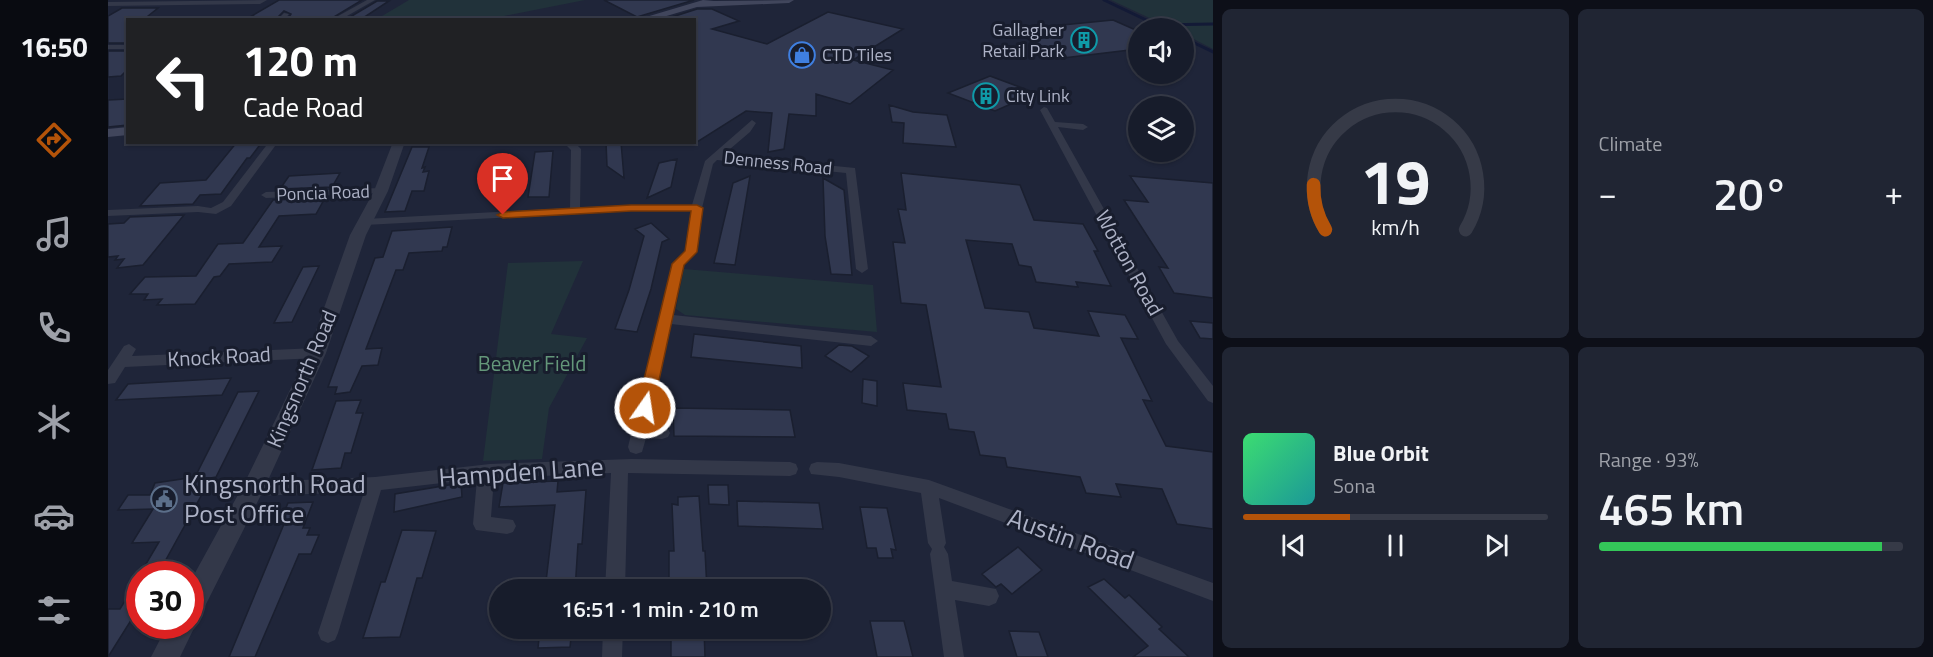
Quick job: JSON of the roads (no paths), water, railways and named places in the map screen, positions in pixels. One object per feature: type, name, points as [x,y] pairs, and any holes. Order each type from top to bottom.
[{"type":"main road","points":[[648,18],[720,1],[789,0]]},
{"type":"main road","points":[[108,132],[126,131]]},
{"type":"street","points":[[108,4],[260,2],[264,0]]},
{"type":"street","points":[[338,18],[372,0]]},
{"type":"street","points":[[281,18],[286,14]]},
{"type":"street","points":[[108,47],[126,47]]},
{"type":"street","name":"Wotton Road","points":[[1044,111],[1173,344],[1213,397]]},
{"type":"street","points":[[636,447],[678,264],[691,252],[697,208],[708,163],[747,130],[752,123]]},
{"type":"street","points":[[1052,124],[1083,127]]},
{"type":"street","points":[[108,213],[198,209],[212,212],[227,204],[272,144]]},
{"type":"street","name":"Kingsnorth Road","points":[[204,582],[253,489],[317,353],[358,236],[381,191],[398,144]]},
{"type":"street","points":[[570,144],[576,149],[575,211]]},
{"type":"street","name":"Denness Road","points":[[714,157],[851,170],[862,269]]},
{"type":"street","name":"Poncia Road","points":[[266,195],[381,191]]},
{"type":"street","points":[[366,222],[575,211],[697,208]]},
{"type":"street","points":[[666,319],[871,340]]},
{"type":"street","points":[[110,379],[129,349]]},
{"type":"street","name":"Knock Road","points":[[121,362],[317,353]]},
{"type":"street","points":[[640,430],[662,433]]},
{"type":"street","points":[[615,579],[620,466]]},
{"type":"street","name":"Hampden Lane","points":[[253,489],[375,484],[486,472],[557,468],[620,466],[790,469]]},
{"type":"street","name":"Austin Road","points":[[817,470],[839,470],[929,487],[1213,592]]},
{"type":"street","points":[[486,472],[482,524],[507,526]]},
{"type":"street","points":[[328,633],[375,484]]},
{"type":"street","points":[[929,487],[954,657]]},
{"type":"street","points":[[945,589],[989,596]]},
{"type":"street","points":[[165,657],[175,639]]},
{"type":"street","points":[[612,657],[613,639]]},
{"type":"waterway","points":[[1104,0],[1142,18]]},
{"type":"waterway","points":[[1194,24],[1213,24]]},
{"type":"waterway","points":[[1194,43],[1213,52]]},
{"type":"place","name":"Gallagher Retail Park","points":[[1084,40]]},
{"type":"place","name":"CTD Tiles","points":[[802,55]]},
{"type":"place","name":"City Link","points":[[986,96]]},
{"type":"place","name":"Kingsnorth Road Post Office","points":[[164,499]]},
{"type":"park label","name":"Beaver Field","points":[[532,364]]}]
